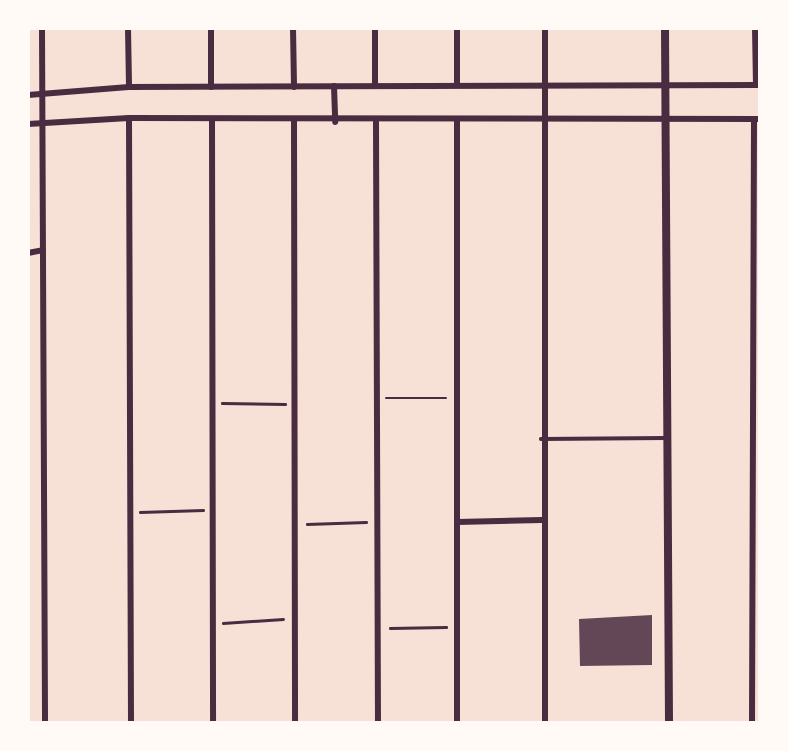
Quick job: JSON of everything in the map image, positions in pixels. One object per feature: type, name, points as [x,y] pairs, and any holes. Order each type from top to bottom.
[{"type":"street","points":[[42,28],[45,723]]},
{"type":"street","points":[[128,28],[129,87]]},
{"type":"street","points":[[211,28],[211,87]]},
{"type":"street","points":[[293,28],[294,87]]},
{"type":"street","points":[[375,28],[375,85]]},
{"type":"street","points":[[457,28],[457,84]]},
{"type":"street","points":[[545,28],[541,439],[545,723]]},
{"type":"street","points":[[665,28],[669,723]]},
{"type":"street","points":[[28,95],[129,87],[545,83],[758,85],[755,28]]},
{"type":"street","points":[[334,86],[335,122]]},
{"type":"street","points":[[129,118],[131,723]]},
{"type":"street","points":[[28,124],[43,121],[129,118],[335,122],[757,119],[749,401],[752,723]]},
{"type":"street","points":[[212,120],[210,510],[213,723]]},
{"type":"street","points":[[294,121],[292,404],[295,723]]},
{"type":"street","points":[[457,121],[457,723]]},
{"type":"street","points":[[376,122],[374,397],[378,723]]},
{"type":"street","points":[[28,253],[43,250]]},
{"type":"street","points":[[457,522],[542,520]]},
{"type":"lane","points":[[541,439],[666,438]]},
{"type":"path","points":[[374,397],[456,398]]},
{"type":"path","points":[[211,403],[292,404]]},
{"type":"path","points":[[131,513],[210,510]]},
{"type":"path","points":[[293,524],[377,522]]},
{"type":"path","points":[[211,623],[293,619]]},
{"type":"path","points":[[377,629],[456,626]]},
{"type":"building","points":[[652,615],[652,665],[580,666],[579,619]]}]
